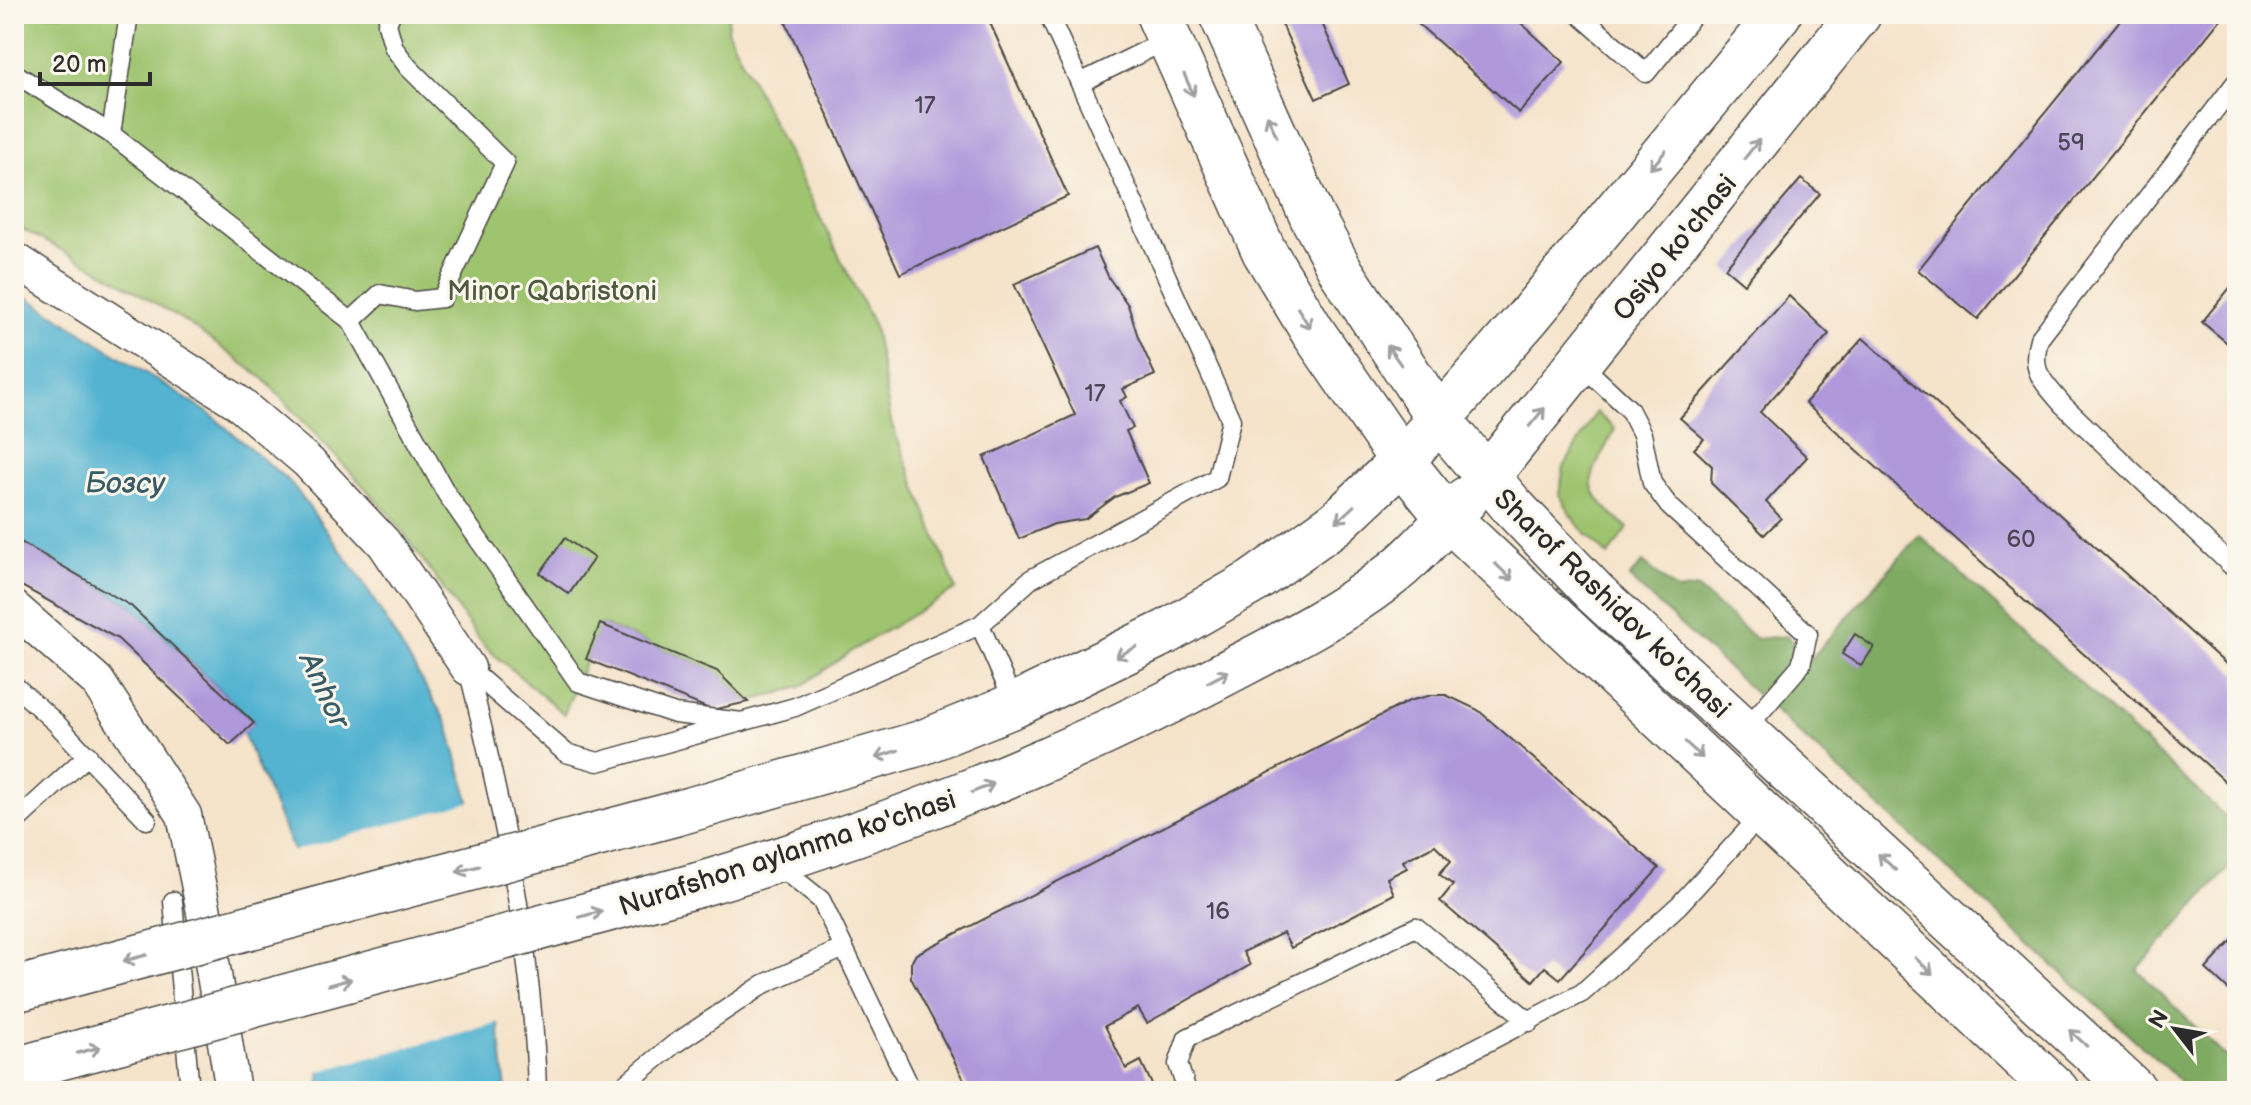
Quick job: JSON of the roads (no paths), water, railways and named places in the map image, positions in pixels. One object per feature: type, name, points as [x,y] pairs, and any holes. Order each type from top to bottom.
[{"type":"main road","name":"Sharof Rashidov ko'chasi","points":[[1221,14],[1312,217],[1342,273],[1439,419],[1487,477],[1595,593],[2135,1091]]},
{"type":"main road","points":[[14,990],[884,755],[1015,705],[1166,632],[1254,581],[1337,522],[1402,461],[1529,316],[1779,14]]},
{"type":"main road","name":"Osiyo ko'chasi","points":[[1487,477],[1581,364],[1859,14]]},
{"type":"main road","name":"Sharof Rashidov ko'chasi","points":[[1163,27],[1264,251],[1313,332],[1402,461],[1448,518],[2057,1091]]},
{"type":"main road","name":"Nurafshon aylanma ko'chasi","points":[[14,1070],[698,885],[874,830],[985,788],[1162,706],[1317,622],[1385,579],[1487,477]]},
{"type":"street","points":[[14,259],[236,401],[308,462],[384,543],[468,668]]},
{"type":"street","points":[[14,608],[97,681],[184,815],[233,1091]]},
{"type":"lane","points":[[111,134],[129,14]]},
{"type":"lane","points":[[351,321],[380,294],[415,301],[442,298],[505,163],[408,67],[394,48],[387,24],[391,14]]},
{"type":"lane","points":[[468,668],[566,753],[598,762],[795,707],[980,625],[1031,579],[1217,478],[1231,420],[1048,14]]},
{"type":"lane","points":[[1579,14],[1646,73],[1694,14]]},
{"type":"lane","points":[[1080,83],[1163,27]]},
{"type":"lane","points":[[14,73],[111,134],[351,321],[446,493],[578,682],[675,714],[742,722]]},
{"type":"lane","points":[[2237,81],[2039,339],[2034,357],[2038,375],[2063,405],[2237,571]]},
{"type":"lane","points":[[1581,364],[1629,409],[1642,434],[1652,483],[1669,506],[1808,634],[1801,665],[1744,731]]},
{"type":"lane","points":[[980,625],[1015,705]]},
{"type":"lane","points":[[468,668],[499,794],[535,1013],[537,1091]]},
{"type":"lane","points":[[14,685],[88,755],[147,820]]},
{"type":"lane","points":[[14,823],[88,755]]},
{"type":"lane","points":[[1393,1091],[1582,993],[1679,905],[1762,814]]},
{"type":"lane","points":[[774,862],[821,900],[912,1091]]},
{"type":"lane","points":[[173,901],[190,1091]]},
{"type":"lane","points":[[1187,1091],[1178,1064],[1187,1038],[1416,927],[1530,1022]]},
{"type":"lane","points":[[617,1091],[673,1045],[764,984],[844,948]]},
{"type":"water","name":"Бозсу","points":[[14,289],[210,414],[292,484],[360,577],[448,725],[474,819],[506,1091],[321,1091],[300,866],[243,733],[254,722],[131,606],[14,538],[17,518],[14,516]]},
{"type":"park label","name":"Minor Qabristoni","points":[[552,290]]},
{"type":"water label","name":"Anhor","points":[[325,690]]}]
